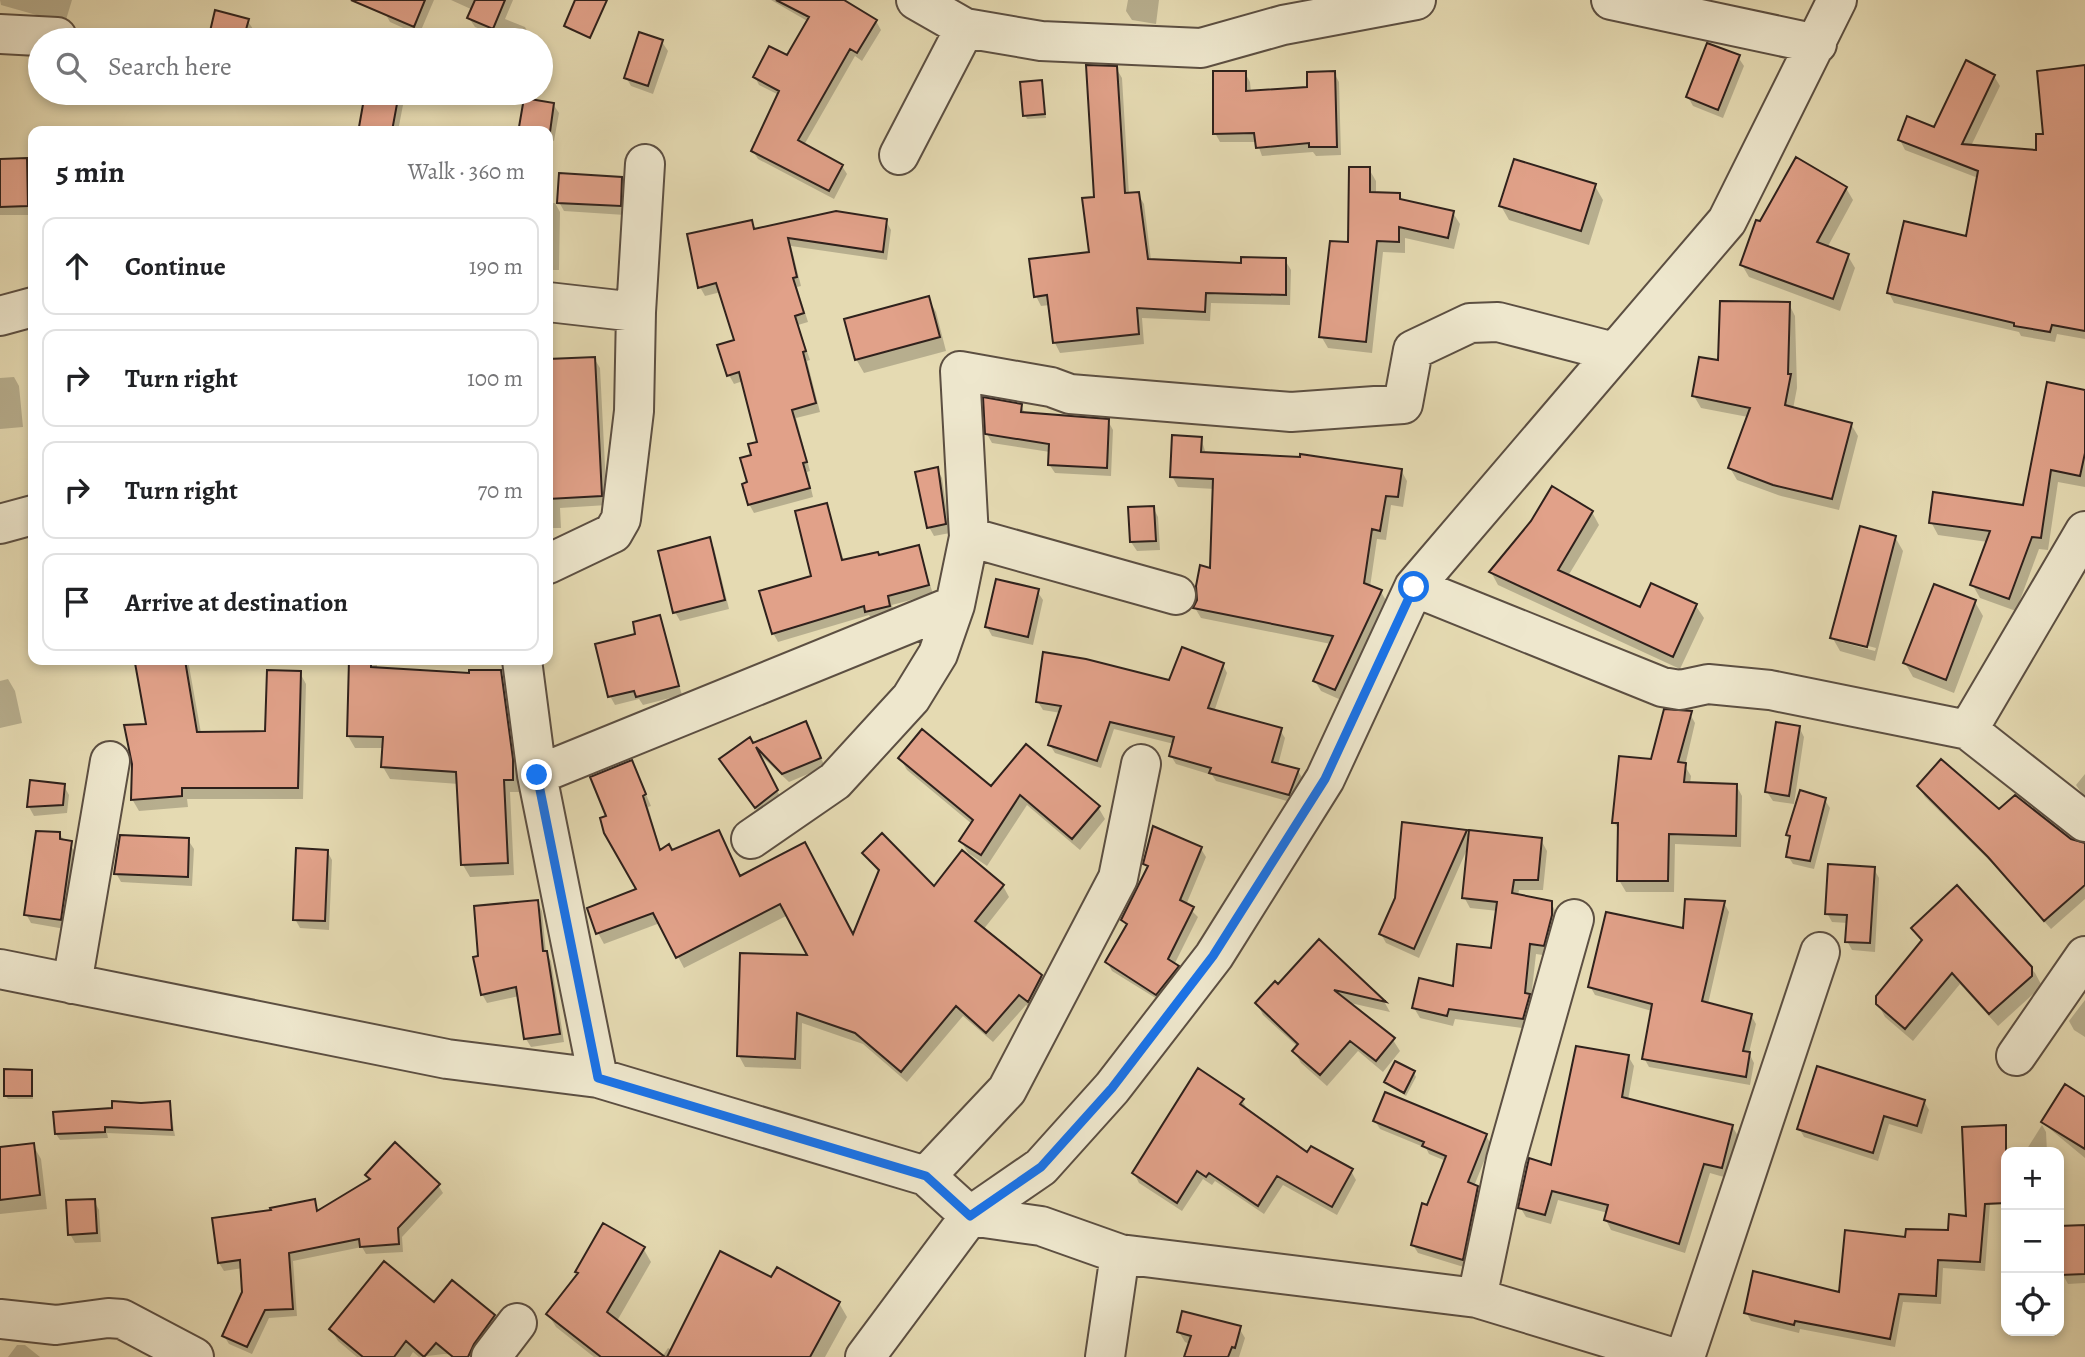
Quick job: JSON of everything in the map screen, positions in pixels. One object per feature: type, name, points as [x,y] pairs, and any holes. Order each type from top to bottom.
[{"type":"street","points":[[916,0],[965,29],[1041,41],[1201,48],[1283,25],[1416,0]]},
{"type":"street","points":[[1611,0],[1817,44]]},
{"type":"street","points":[[865,1357],[970,1216],[1041,1167],[1112,1088],[1213,956],[1325,779],[1414,587],[1727,221],[1838,0]]},
{"type":"street","points":[[899,155],[965,29]]},
{"type":"street","points":[[0,34],[28,35]]},
{"type":"street","points":[[553,562],[613,533],[621,519],[634,411],[636,312],[645,164]]},
{"type":"street","points":[[553,303],[636,312]]},
{"type":"street","points":[[0,316],[28,308]]},
{"type":"street","points":[[751,839],[835,781],[911,698],[938,654],[955,605],[969,537],[960,371],[1051,387],[1070,394],[1291,412],[1403,404],[1413,350],[1471,323],[1498,322],[1615,352]]},
{"type":"street","points":[[0,524],[28,516]]},
{"type":"street","points":[[1968,730],[2085,531]]},
{"type":"street","points":[[969,537],[1176,595]]},
{"type":"street","points":[[1414,587],[1662,687],[1680,690],[1708,684],[1770,690],[1968,730],[2085,822]]},
{"type":"street","points":[[537,775],[955,605]]},
{"type":"street","points":[[523,665],[537,775],[598,1078]]},
{"type":"street","points":[[72,984],[110,761]]},
{"type":"street","points":[[926,1176],[1007,1090],[1118,878],[1141,764]]},
{"type":"street","points":[[1476,1298],[1506,1160],[1574,919]]},
{"type":"street","points":[[1685,1357],[1820,952]]},
{"type":"street","points":[[2016,1056],[2085,956]]},
{"type":"street","points":[[0,969],[447,1059],[598,1078],[926,1176],[970,1216],[1041,1226],[1120,1254],[1476,1298],[1671,1357]]},
{"type":"street","points":[[1105,1357],[1120,1254]]},
{"type":"street","points":[[0,1318],[56,1325],[108,1318],[122,1319],[194,1357]]},
{"type":"street","points":[[491,1357],[517,1323]]},
{"type":"building","points":[[351,0],[425,0],[414,27]]},
{"type":"building","points":[[475,0],[505,0],[493,28],[467,18]]},
{"type":"building","points":[[575,0],[607,0],[590,38],[564,26]]},
{"type":"building","points":[[776,0],[844,0],[877,20],[857,53],[850,49],[798,140],[843,165],[829,191],[751,151],[779,91],[753,77],[769,46],[787,55],[809,17]]},
{"type":"building","points":[[215,10],[249,19],[246,28],[211,28]]},
{"type":"building","points":[[639,32],[663,40],[648,86],[624,78]]},
{"type":"building","points":[[1707,43],[1740,55],[1718,110],[1686,97]]},
{"type":"building","points":[[1966,60],[1995,75],[1962,144],[2036,150],[2036,134],[2043,134],[2037,71],[2085,65],[2085,331],[2052,325],[2050,332],[2014,326],[2014,323],[1887,293],[1904,221],[1966,236],[1978,171],[1898,140],[1907,116],[1934,127]]},
{"type":"building","points":[[1086,65],[1117,66],[1125,193],[1139,192],[1148,259],[1241,263],[1241,257],[1286,258],[1286,295],[1206,293],[1205,312],[1137,308],[1139,334],[1053,343],[1047,295],[1034,297],[1029,259],[1089,252],[1082,198],[1094,197]]},
{"type":"building","points":[[1213,71],[1246,71],[1246,91],[1307,87],[1307,72],[1335,71],[1337,147],[1309,147],[1309,143],[1256,148],[1254,133],[1213,134]]},
{"type":"building","points":[[1042,80],[1045,114],[1023,116],[1020,82]]},
{"type":"building","points":[[554,103],[551,126],[519,126],[523,105]]},
{"type":"building","points":[[363,105],[397,105],[393,126],[359,126]]},
{"type":"building","points":[[1796,157],[1847,187],[1817,242],[1849,254],[1833,299],[1740,265],[1756,220],[1760,221]]},
{"type":"building","points":[[27,158],[28,206],[0,207],[0,159]]},
{"type":"building","points":[[1514,159],[1596,184],[1581,231],[1499,206]]},
{"type":"building","points":[[1349,167],[1370,167],[1370,192],[1400,193],[1400,199],[1454,211],[1448,238],[1399,227],[1399,242],[1377,241],[1366,342],[1319,337],[1330,241],[1348,242]]},
{"type":"building","points":[[559,173],[622,177],[621,206],[557,203]]},
{"type":"building","points":[[836,211],[887,219],[883,252],[788,238],[797,277],[793,278],[804,313],[795,316],[806,351],[803,352],[816,403],[792,410],[807,462],[803,463],[810,488],[748,505],[742,484],[747,482],[740,458],[751,455],[748,444],[757,442],[739,372],[727,376],[717,345],[734,340],[716,283],[698,288],[687,234],[752,220],[754,229]]},
{"type":"building","points":[[929,296],[940,337],[855,360],[844,319]]},
{"type":"building","points":[[1720,301],[1790,302],[1788,374],[1791,374],[1785,405],[1852,423],[1832,499],[1773,485],[1728,468],[1750,408],[1692,396],[1699,357],[1718,360]]},
{"type":"building","points":[[595,357],[602,496],[553,499],[553,359]]},
{"type":"building","points":[[2047,382],[2085,390],[2085,453],[2080,476],[2051,470],[2041,538],[2032,537],[2009,599],[1970,585],[1990,531],[1929,523],[1933,492],[2023,505]]},
{"type":"building","points":[[983,397],[1022,404],[1021,412],[1109,419],[1107,468],[1048,465],[1049,444],[985,434]]},
{"type":"building","points":[[1172,435],[1202,437],[1201,452],[1300,457],[1300,454],[1402,469],[1398,497],[1386,496],[1380,531],[1372,529],[1364,583],[1382,590],[1335,690],[1313,681],[1333,636],[1193,608],[1197,600],[1196,586],[1200,565],[1210,568],[1213,479],[1170,477]]},
{"type":"building","points":[[938,467],[946,524],[927,528],[915,472]]},
{"type":"building","points":[[1552,486],[1593,511],[1558,570],[1640,607],[1651,583],[1697,604],[1673,657],[1489,572],[1531,521]]},
{"type":"building","points":[[827,503],[842,560],[878,552],[879,555],[919,545],[929,585],[888,596],[890,606],[865,612],[864,606],[772,634],[759,591],[811,576],[795,511]]},
{"type":"building","points":[[1154,506],[1156,541],[1130,542],[1128,507]]},
{"type":"building","points":[[1860,526],[1896,536],[1867,647],[1830,638]]},
{"type":"building","points":[[710,537],[725,600],[673,613],[658,551]]},
{"type":"building","points":[[996,579],[1039,589],[1028,637],[985,627]]},
{"type":"building","points":[[1934,584],[1976,600],[1946,680],[1903,663]]},
{"type":"building","points":[[660,615],[679,686],[636,697],[634,691],[608,697],[595,644],[635,634],[633,622]]},
{"type":"building","points":[[1182,647],[1224,663],[1208,708],[1282,728],[1272,762],[1299,769],[1289,795],[1209,773],[1211,768],[1169,756],[1174,737],[1110,722],[1097,761],[1048,745],[1061,706],[1036,702],[1043,652],[1086,659],[1169,680]]},
{"type":"building","points":[[135,665],[186,665],[197,732],[265,731],[267,670],[301,671],[298,788],[182,788],[182,796],[131,800],[132,764],[124,725],[146,724]]},
{"type":"building","points":[[349,665],[469,673],[469,670],[501,670],[513,759],[513,780],[504,780],[508,863],[461,865],[456,772],[381,767],[383,737],[347,736]]},
{"type":"building","points":[[1664,709],[1692,711],[1678,762],[1686,763],[1684,782],[1737,784],[1736,836],[1669,834],[1668,881],[1617,881],[1618,823],[1612,823],[1619,756],[1651,759]]},
{"type":"building","points":[[806,721],[821,758],[782,774],[756,747],[778,790],[755,808],[719,759],[750,737],[753,743]]},
{"type":"building","points":[[1776,722],[1800,726],[1789,796],[1765,792]]},
{"type":"building","points":[[922,729],[991,786],[1026,744],[1100,806],[1072,839],[1020,795],[981,855],[959,841],[973,820],[898,758]]},
{"type":"building","points":[[1941,759],[1999,809],[2015,795],[2071,839],[2085,843],[2085,885],[2044,921],[1988,857],[1917,786]]},
{"type":"building","points":[[632,760],[646,794],[643,796],[660,850],[669,844],[672,850],[719,830],[740,876],[805,842],[853,934],[879,870],[862,853],[882,833],[934,886],[962,850],[1004,885],[975,921],[1042,975],[1028,1002],[1019,995],[986,1033],[956,1006],[901,1072],[855,1033],[797,1013],[795,1059],[737,1056],[740,953],[807,955],[780,904],[676,958],[653,913],[596,934],[587,908],[636,889],[604,833],[600,818],[606,816],[590,777]]},
{"type":"building","points":[[30,780],[65,784],[63,805],[27,807]]},
{"type":"building","points":[[1800,790],[1826,798],[1810,861],[1786,857],[1790,836],[1786,835]]},
{"type":"building","points":[[1402,822],[1467,830],[1414,949],[1379,934],[1395,898]]},
{"type":"building","points":[[1153,826],[1202,847],[1180,900],[1194,907],[1168,959],[1179,966],[1156,995],[1105,962],[1127,924],[1121,920],[1148,866],[1143,864]]},
{"type":"building","points":[[1469,830],[1542,838],[1538,880],[1514,880],[1512,893],[1552,901],[1552,915],[1544,946],[1530,944],[1525,993],[1530,994],[1523,1019],[1449,1009],[1447,1016],[1412,1008],[1419,978],[1453,986],[1457,944],[1491,948],[1497,902],[1462,898]]},
{"type":"building","points":[[36,831],[60,832],[60,839],[72,841],[61,920],[24,915]]},
{"type":"building","points":[[120,835],[189,838],[188,877],[114,874]]},
{"type":"building","points":[[296,848],[328,850],[325,921],[293,920]]},
{"type":"building","points":[[1828,864],[1875,867],[1870,943],[1845,942],[1847,915],[1825,914]]},
{"type":"building","points":[[1957,885],[2032,967],[2032,976],[1989,1014],[1952,973],[1905,1029],[1876,1004],[1876,996],[1922,940],[1911,928]]},
{"type":"building","points":[[1685,899],[1725,901],[1702,1001],[1752,1014],[1743,1051],[1750,1052],[1746,1077],[1642,1059],[1652,1004],[1588,987],[1606,912],[1683,928]]},
{"type":"building","points":[[538,900],[543,951],[547,951],[560,1034],[524,1039],[516,987],[481,995],[473,957],[478,956],[474,906]]},
{"type":"building","points":[[1319,939],[1386,1002],[1334,990],[1395,1038],[1376,1061],[1350,1041],[1320,1075],[1292,1051],[1298,1044],[1255,1003],[1275,981],[1278,984]]},
{"type":"building","points":[[1576,1046],[1629,1055],[1622,1097],[1733,1125],[1722,1168],[1704,1164],[1679,1244],[1604,1220],[1608,1205],[1552,1191],[1545,1215],[1518,1208],[1529,1158],[1551,1165]]},
{"type":"building","points":[[1395,1061],[1415,1071],[1404,1093],[1384,1082]]},
{"type":"building","points":[[1817,1066],[1925,1100],[1917,1126],[1884,1116],[1873,1153],[1797,1129]]},
{"type":"building","points":[[1198,1068],[1244,1099],[1240,1104],[1307,1152],[1311,1146],[1353,1169],[1332,1207],[1277,1176],[1258,1206],[1209,1173],[1206,1177],[1197,1171],[1177,1203],[1132,1173]]},
{"type":"building","points":[[4,1069],[32,1070],[32,1096],[4,1096]]},
{"type":"building","points":[[2065,1084],[2085,1097],[2085,1149],[2041,1122]]},
{"type":"building","points":[[1385,1092],[1487,1134],[1468,1182],[1478,1186],[1463,1260],[1411,1245],[1422,1203],[1427,1205],[1446,1156],[1422,1146],[1424,1142],[1373,1121]]},
{"type":"building","points":[[112,1101],[170,1101],[172,1130],[105,1127],[105,1132],[55,1134],[53,1112],[112,1108]]},
{"type":"building","points":[[2006,1125],[2006,1147],[2001,1147],[2001,1203],[1985,1204],[1980,1262],[1938,1260],[1936,1296],[1899,1294],[1890,1339],[1795,1321],[1794,1325],[1744,1313],[1753,1271],[1839,1292],[1845,1230],[1905,1237],[1906,1229],[1948,1230],[1949,1214],[1966,1216],[1962,1127]]},
{"type":"building","points":[[395,1142],[440,1184],[398,1228],[399,1244],[360,1247],[359,1239],[289,1253],[293,1309],[265,1310],[247,1347],[222,1336],[242,1292],[240,1260],[218,1263],[212,1218],[271,1210],[270,1208],[315,1199],[317,1211],[370,1179],[365,1175]]},
{"type":"building","points":[[34,1143],[40,1195],[0,1200],[0,1147]]},
{"type":"building","points":[[95,1199],[97,1233],[68,1235],[66,1200]]},
{"type":"building","points":[[603,1223],[645,1247],[607,1312],[665,1357],[601,1357],[546,1314],[578,1273],[575,1272]]},
{"type":"building","points":[[2085,1225],[2085,1274],[2064,1275],[2064,1226]]},
{"type":"building","points":[[720,1251],[771,1277],[777,1267],[840,1302],[810,1357],[667,1357]]},
{"type":"building","points":[[384,1261],[434,1302],[452,1280],[495,1315],[468,1357],[453,1357],[436,1343],[424,1357],[406,1341],[394,1357],[363,1357],[329,1329]]},
{"type":"building","points":[[1182,1311],[1241,1326],[1235,1348],[1232,1347],[1228,1357],[1184,1357],[1191,1336],[1177,1332]]},
{"type":"route","points":[[537,775],[598,1078],[926,1176],[970,1216],[1041,1167],[1112,1088],[1213,956],[1325,779],[1414,587]]}]
